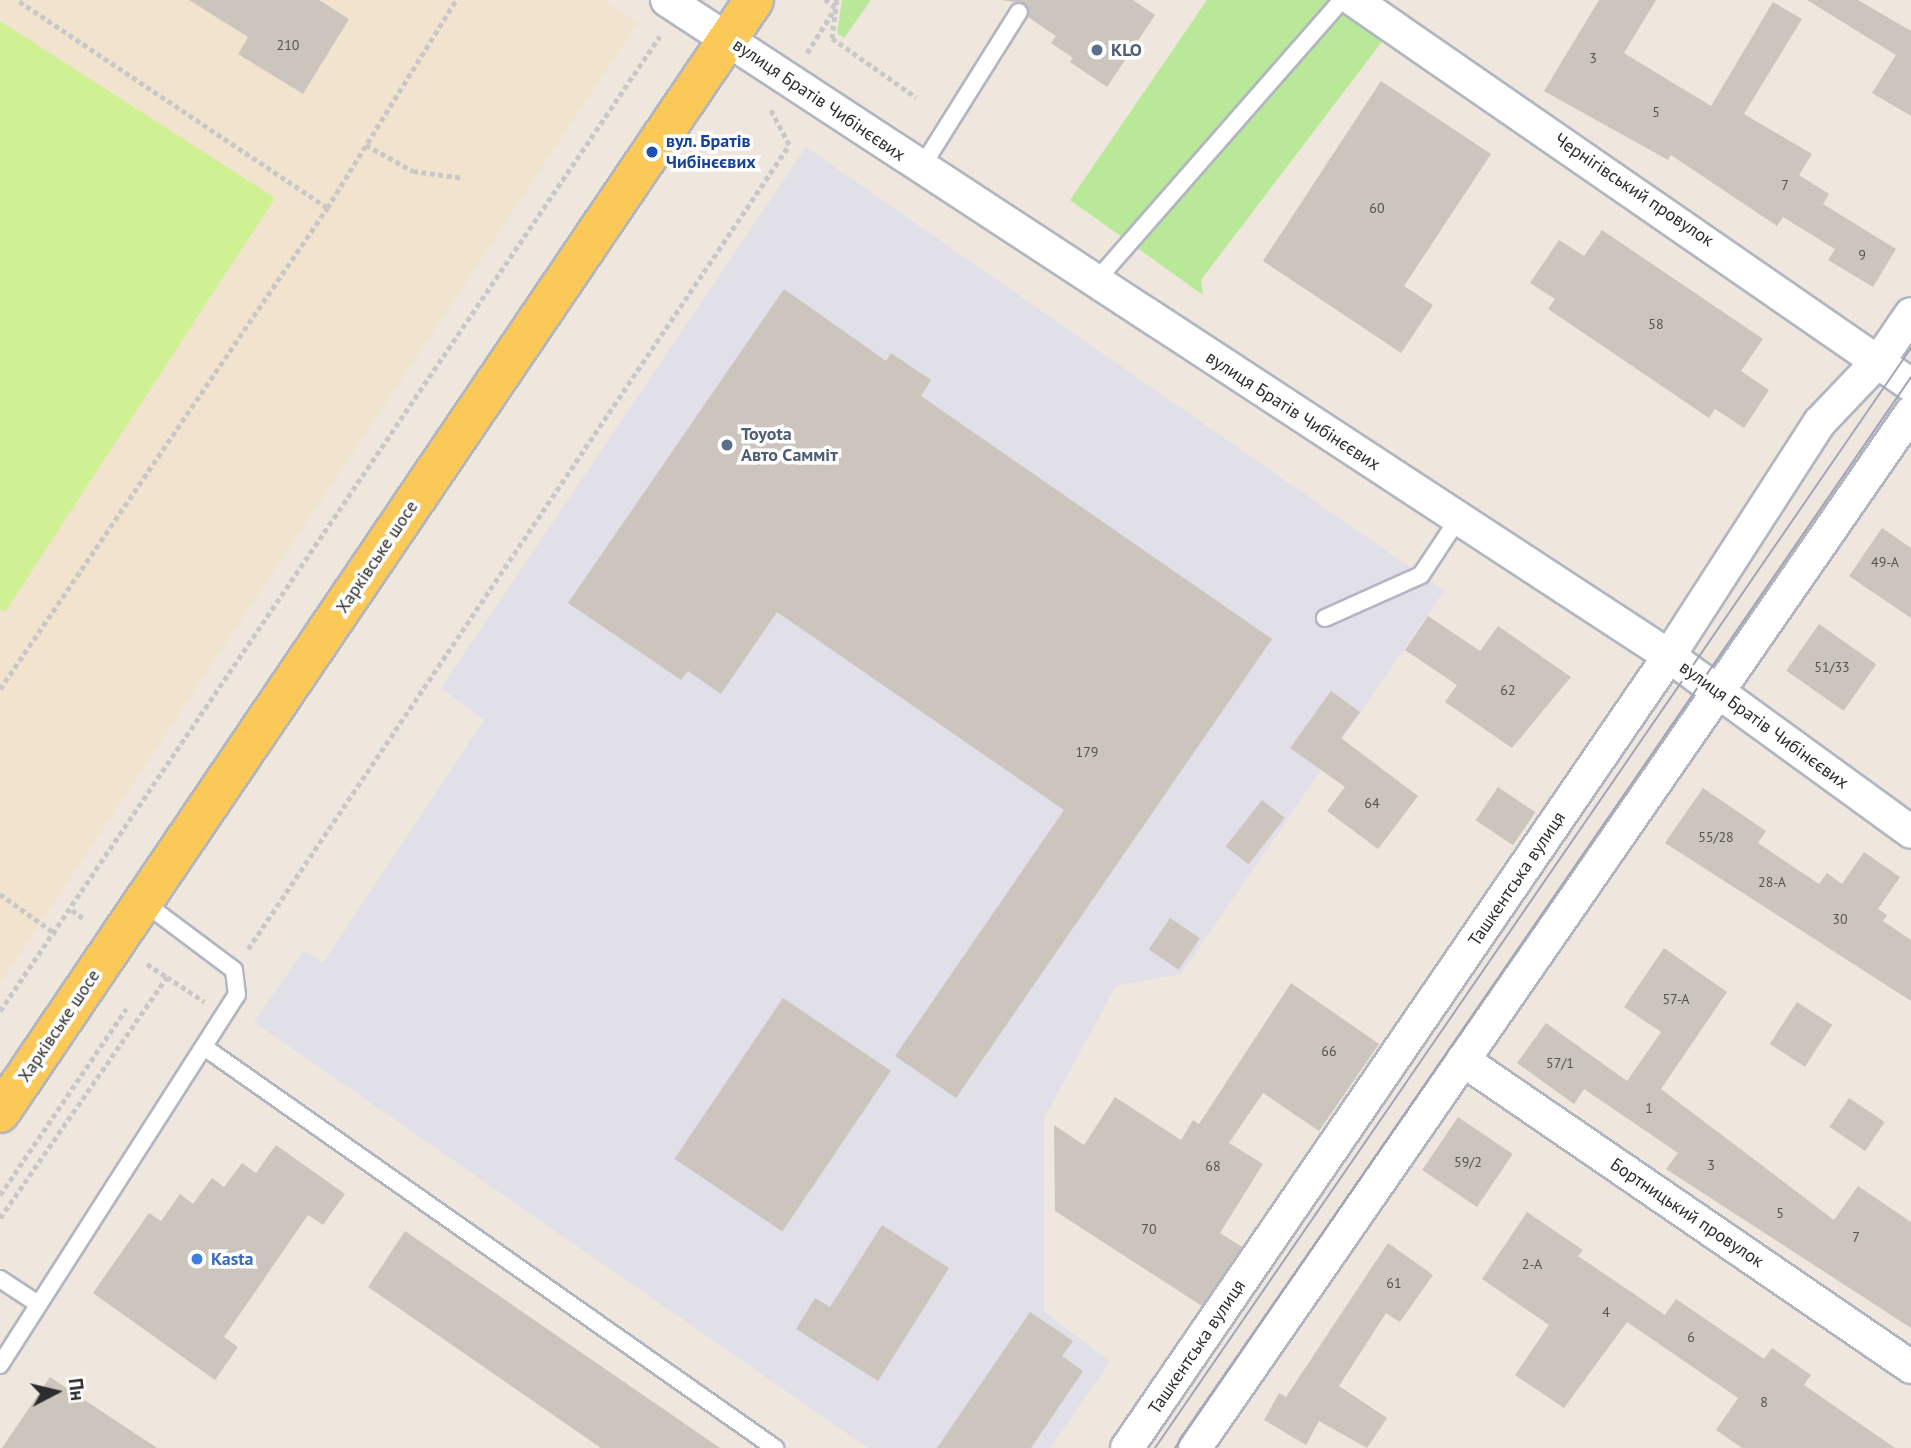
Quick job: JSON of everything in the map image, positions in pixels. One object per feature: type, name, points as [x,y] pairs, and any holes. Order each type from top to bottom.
[{"type":"main road","name":"Харківське шосе","points":[[0,1114],[754,0]]},
{"type":"street","name":"вулиця Братів Чибінєєвих","points":[[667,0],[1669,656],[1911,832]]},
{"type":"street","name":"Чернігівський провулок","points":[[1354,0],[1881,358],[1911,384]]},
{"type":"street","name":"Ташкентська вулиця","points":[[1127,1448],[1669,656],[1820,422],[1881,358],[1911,314]]},
{"type":"street","points":[[1207,1444],[1463,1060],[1911,414]]},
{"type":"street","name":"Бортницький провулок","points":[[1463,1060],[1911,1367]]},
{"type":"lane","points":[[1095,282],[1342,0]]},
{"type":"lane","points":[[921,168],[1019,12]]},
{"type":"lane","points":[[1325,618],[1421,575],[1458,519]]},
{"type":"lane","points":[[0,1365],[237,995],[234,970],[143,902]]},
{"type":"lane","points":[[204,1046],[775,1448]]},
{"type":"lane","points":[[0,1279],[38,1304]]},
{"type":"path","points":[[16,0],[327,208]]},
{"type":"path","points":[[0,689],[3,679],[327,208],[456,0]]},
{"type":"path","points":[[837,0],[832,38],[916,97]]},
{"type":"path","points":[[0,1011],[56,934],[660,35]]},
{"type":"path","points":[[0,1218],[167,977],[211,1006],[789,145],[770,108]]},
{"type":"path","points":[[366,145],[413,171],[464,178]]},
{"type":"path","points":[[0,894],[56,934]]},
{"type":"path","points":[[0,1195],[126,1009]]},
{"type":"shaded area","points":[[0,0],[605,0],[638,23],[0,984]]},
{"type":"shaded area","points":[[806,147],[1444,591],[1181,974],[1116,986],[1044,1118],[1044,1311],[1110,1362],[1050,1448],[868,1448],[254,1022],[304,950],[323,963],[484,720],[441,688]]},
{"type":"green space","points":[[842,0],[871,0],[844,38],[837,33]]},
{"type":"green space","points":[[1207,0],[1339,0],[1387,35],[1201,280],[1203,295],[1070,200]]},
{"type":"green space","points":[[0,21],[275,198],[5,612],[0,609]]},
{"type":"building","points":[[189,0],[319,0],[349,19],[303,94],[238,54],[248,37]]},
{"type":"building","name":"KLO","points":[[1002,0],[1133,0],[1155,15],[1107,87],[1070,62],[1073,58],[1051,43],[1056,36],[1028,17],[1025,4]]},
{"type":"building","points":[[1599,0],[1656,0],[1624,53],[1711,106],[1773,2],[1802,19],[1744,114],[1812,154],[1799,175],[1829,194],[1823,204],[1896,249],[1873,287],[1828,260],[1835,249],[1783,217],[1777,226],[1671,155],[1668,160],[1544,91]]},
{"type":"building","points":[[1807,0],[1858,0],[1911,31],[1911,116],[1872,93],[1896,55]]},
{"type":"building","points":[[1381,81],[1491,154],[1404,286],[1433,305],[1401,353],[1263,261]]},
{"type":"building","points":[[1602,230],[1763,339],[1741,371],[1769,390],[1744,428],[1715,409],[1709,418],[1548,309],[1555,299],[1530,283],[1559,240],[1584,256]]},
{"type":"building","points":[[784,289],[886,361],[891,353],[931,380],[921,396],[1272,639],[956,1098],[895,1056],[1064,810],[777,612],[721,694],[688,671],[681,680],[568,603]]},
{"type":"building","points":[[1882,528],[1911,548],[1911,618],[1849,576]]},
{"type":"building","points":[[1428,616],[1480,651],[1498,626],[1571,677],[1512,748],[1445,702],[1457,685],[1405,650]]},
{"type":"building","points":[[1819,624],[1876,664],[1844,711],[1786,671]]},
{"type":"building","points":[[1331,691],[1360,712],[1341,738],[1418,796],[1378,849],[1327,811],[1345,787],[1290,748]]},
{"type":"building","points":[[1498,787],[1535,812],[1513,845],[1476,820]]},
{"type":"building","points":[[1703,788],[1766,831],[1758,843],[1819,884],[1827,873],[1842,884],[1864,852],[1900,877],[1878,909],[1887,915],[1883,921],[1911,940],[1911,1001],[1665,843]]},
{"type":"building","points":[[1262,800],[1285,818],[1249,864],[1226,846]]},
{"type":"building","points":[[1170,918],[1200,938],[1179,970],[1149,950]]},
{"type":"building","points":[[1664,948],[1727,992],[1661,1089],[1834,1220],[1858,1186],[1911,1222],[1911,1328],[1666,1169],[1678,1153],[1584,1089],[1574,1104],[1517,1063],[1546,1023],[1627,1081],[1661,1032],[1624,1007]]},
{"type":"building","points":[[1291,983],[1379,1044],[1319,1131],[1263,1093],[1229,1143],[1263,1164],[1220,1233],[1242,1247],[1202,1306],[1055,1211],[1054,1125],[1084,1145],[1115,1097],[1181,1140],[1193,1120],[1199,1124]]},
{"type":"building","points":[[783,998],[891,1071],[782,1232],[675,1159]]},
{"type":"building","points":[[1797,1002],[1832,1025],[1805,1067],[1770,1044]]},
{"type":"building","points":[[1849,1098],[1885,1122],[1865,1151],[1829,1127]]},
{"type":"building","points":[[1458,1117],[1513,1154],[1477,1207],[1422,1170]]},
{"type":"building","name":"Kasta","points":[[276,1145],[345,1194],[323,1225],[308,1215],[224,1337],[238,1347],[215,1380],[93,1293],[149,1213],[161,1221],[180,1194],[193,1204],[212,1178],[224,1187],[242,1163],[256,1173]]},
{"type":"building","points":[[1527,1212],[1583,1250],[1578,1256],[1665,1315],[1676,1299],[1764,1359],[1772,1348],[1811,1375],[1804,1385],[1895,1448],[1742,1448],[1716,1430],[1738,1398],[1627,1322],[1564,1408],[1515,1375],[1549,1325],[1482,1279]]},
{"type":"building","points":[[882,1225],[949,1268],[878,1381],[796,1329],[815,1298],[830,1307]]},
{"type":"building","points":[[405,1231],[720,1448],[601,1448],[368,1287]]},
{"type":"building","points":[[1388,1243],[1433,1275],[1400,1322],[1386,1313],[1339,1386],[1387,1418],[1367,1448],[1319,1421],[1306,1445],[1264,1420],[1279,1393],[1286,1397]]},
{"type":"building","points":[[1030,1312],[1073,1341],[1062,1356],[1083,1371],[1031,1448],[937,1448]]},
{"type":"building","points":[[50,1377],[157,1448],[2,1448]]},
{"type":"tram line","points":[[1155,1448],[1911,348]]},
{"type":"tram line","points":[[1175,1448],[1911,377]]},
{"type":"place","name":"KLO","points":[[1097,50]]},
{"type":"place","name":"вул. Братів Чибінєєвих","points":[[652,152]]},
{"type":"place","name":"Toyota Авто Самміт","points":[[727,445]]},
{"type":"place","name":"Kasta","points":[[197,1259]]}]
